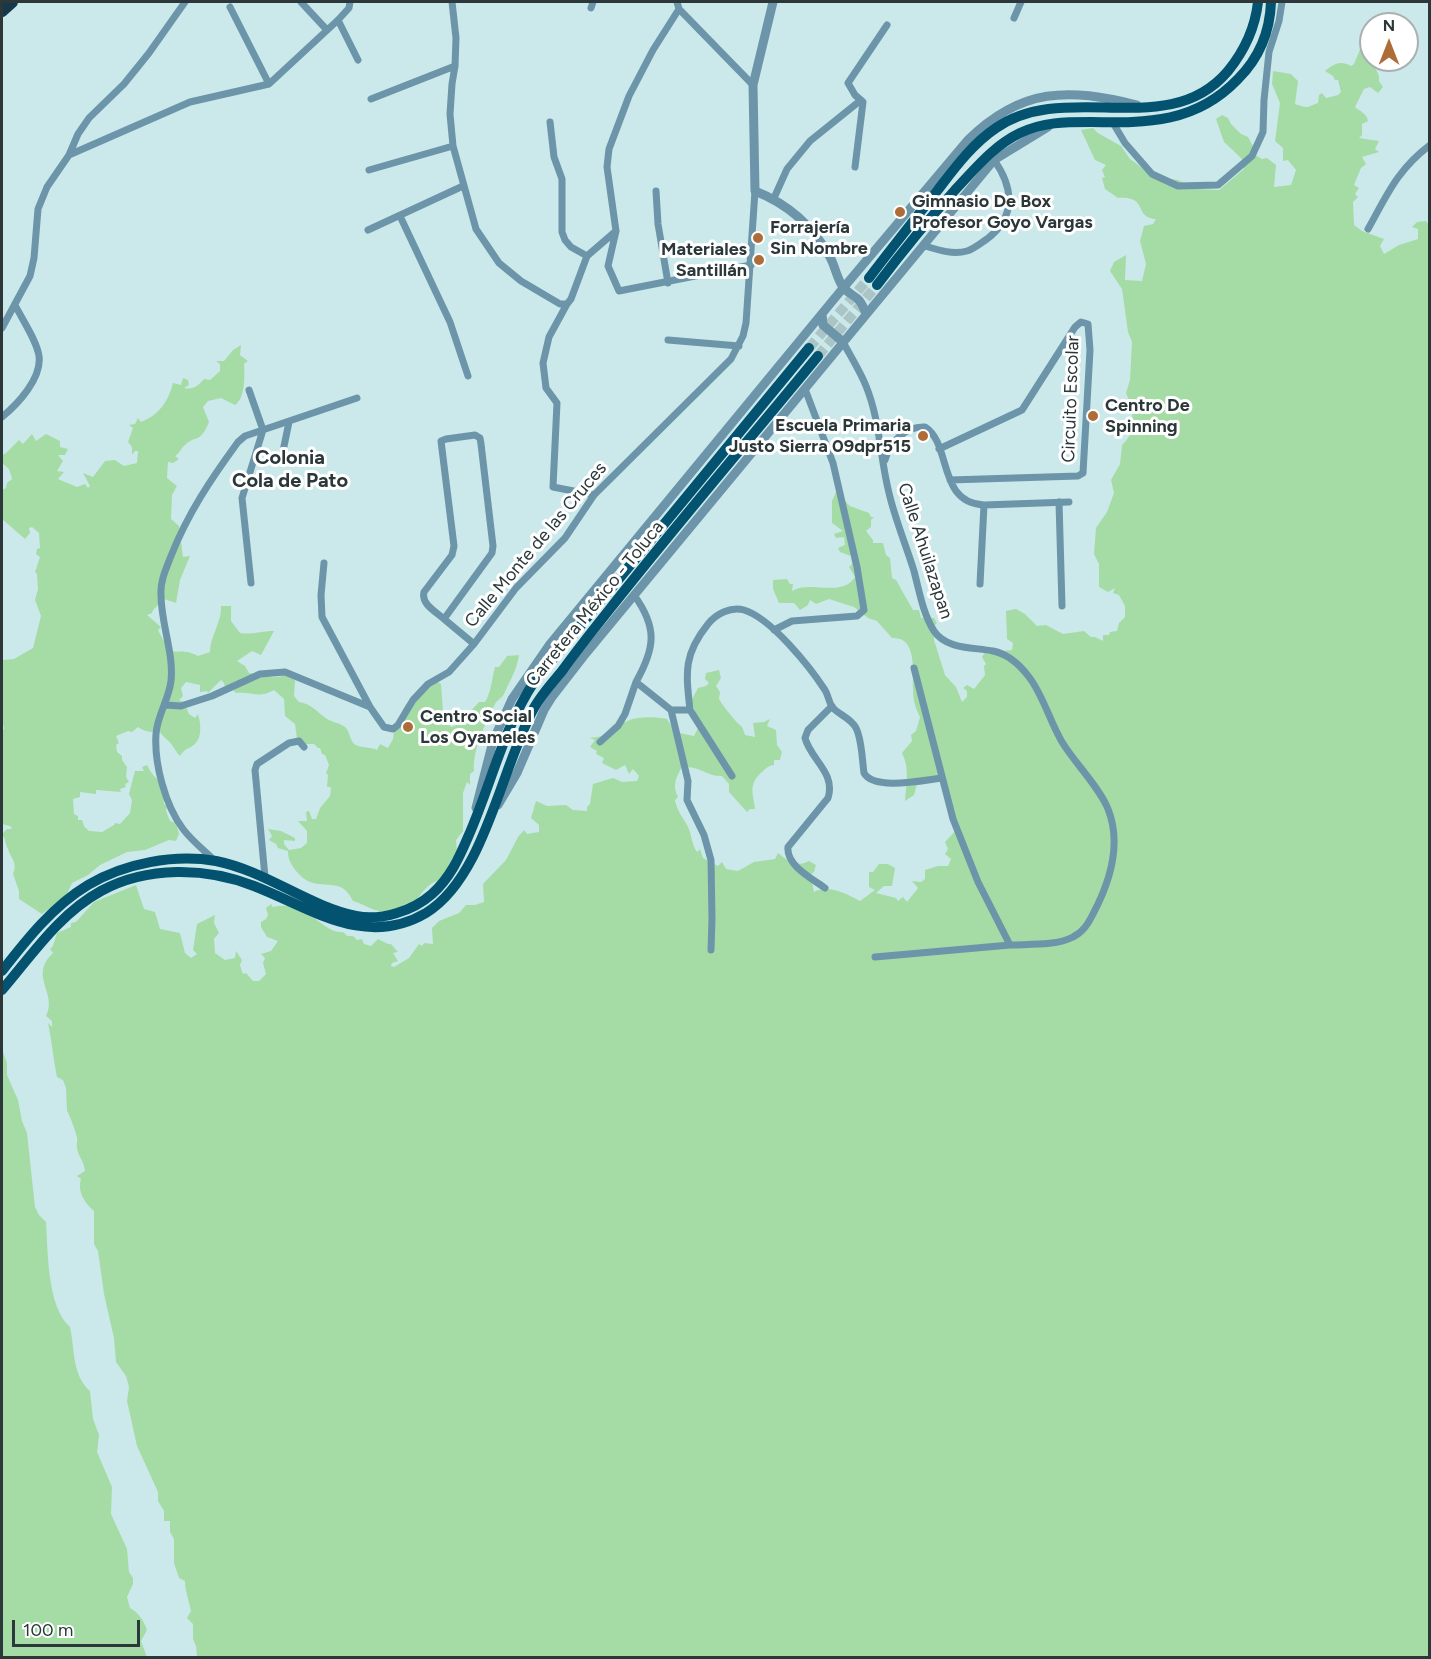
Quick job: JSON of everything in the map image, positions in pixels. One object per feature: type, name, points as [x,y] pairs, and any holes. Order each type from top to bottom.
[{"type":"highway","points":[[2,11],[12,2]]},
{"type":"main road","points":[[1258,2],[1256,20],[1241,56],[1224,76],[1203,92],[1174,105],[1148,108],[1079,106],[1044,108],[1015,117],[995,128],[960,162],[873,281],[989,154],[1019,134],[1056,122],[1156,121],[1183,115],[1216,99],[1245,73],[1254,60],[1266,33],[1271,2]]},
{"type":"main road","name":"Carretera México - Toluca","points":[[2,971],[48,916],[87,885],[103,877],[149,863],[169,860],[215,861],[265,877],[353,915],[367,917],[395,914],[431,895],[448,877],[470,833],[515,715],[534,682],[809,348]]},
{"type":"main road","name":"Carretera México - Toluca","points":[[2,990],[55,926],[71,912],[100,892],[127,880],[146,876],[168,873],[210,873],[254,885],[350,926],[377,928],[402,924],[429,911],[453,889],[462,876],[488,823],[528,720],[539,700],[628,586],[818,356]]},
{"type":"street","points":[[2,328],[5,315],[15,305],[30,276],[38,209],[47,186],[69,155],[78,134],[90,118],[130,77],[185,2]]},
{"type":"street","points":[[301,2],[327,30]]},
{"type":"street","points":[[69,155],[190,102],[269,84],[338,20],[349,8],[350,2]]},
{"type":"street","points":[[452,2],[456,38],[450,114],[453,146],[476,230],[499,263],[531,287],[560,304],[567,304]]},
{"type":"street","name":"Calle Monte de las Cruces","points":[[370,708],[384,727],[393,729],[398,726],[413,700],[428,684],[448,672],[474,644],[516,588],[566,538],[594,495],[722,369],[739,346],[746,323],[752,265],[755,191],[753,86],[773,2]]},
{"type":"street","points":[[1014,18],[1021,2]]},
{"type":"street","points":[[1113,123],[1125,143],[1152,174],[1178,186],[1218,184],[1252,156],[1263,132],[1269,52],[1279,21],[1282,2]]},
{"type":"street","points":[[752,265],[619,291],[609,266],[616,231],[607,167],[609,148],[629,96],[678,5],[753,86]]},
{"type":"street","points":[[230,7],[269,84]]},
{"type":"street","points":[[338,20],[358,60]]},
{"type":"street","points":[[855,167],[863,102],[855,95],[848,83],[887,25]]},
{"type":"street","points":[[371,99],[455,66]]},
{"type":"street","points":[[470,833],[493,741],[512,699],[550,644],[968,140],[1007,108],[1043,97],[1067,94],[1104,97],[1148,108]]},
{"type":"street","points":[[774,198],[787,169],[810,141],[861,100]]},
{"type":"street","points":[[550,122],[554,157],[562,179],[562,232],[571,247],[587,256]]},
{"type":"street","points":[[488,823],[517,773],[544,710],[552,697],[634,595],[994,160],[1056,122]]},
{"type":"street","points":[[1368,230],[1391,185],[1404,168],[1430,145]]},
{"type":"street","points":[[369,171],[453,146]]},
{"type":"street","points":[[925,246],[952,252],[967,251],[997,231],[1005,219],[1010,195],[1002,172],[994,160]]},
{"type":"street","points":[[368,230],[463,186]]},
{"type":"street","points":[[656,191],[658,224],[668,283]]},
{"type":"street","points":[[755,191],[774,198],[813,231],[844,287],[862,302],[866,314]]},
{"type":"street","points":[[400,216],[450,322],[468,375]]},
{"type":"street","points":[[594,495],[553,487],[557,403],[546,388],[543,363],[549,337],[572,299],[587,256],[616,231]]},
{"type":"street","points":[[2,417],[14,407],[39,370],[38,351],[15,305]]},
{"type":"street","points":[[822,314],[823,325],[843,342]]},
{"type":"street","name":"Circuito Escolar","points":[[939,449],[1022,410],[1075,327],[1082,322],[1088,324],[1090,334],[1083,473],[1078,476],[950,480]]},
{"type":"street","points":[[668,340],[739,346]]},
{"type":"street","name":"Calle Ahuilazapan","points":[[843,342],[869,395],[893,508],[923,605],[935,632],[941,638],[956,645],[1002,654],[1020,666],[1030,678],[1053,726],[1107,807],[1112,823],[1114,846],[1110,871],[1103,896],[1083,931],[1071,939],[1010,945]]},
{"type":"street","points":[[774,630],[792,621],[856,616],[864,610],[857,567],[833,463],[805,389]]},
{"type":"street","points":[[249,390],[263,430],[242,498],[251,583]]},
{"type":"street","points":[[215,861],[183,829],[168,800],[157,766],[156,732],[171,680],[170,655],[162,616],[162,582],[183,527],[204,490],[238,442],[245,436],[357,398]]},
{"type":"street","points":[[282,456],[289,422]]},
{"type":"street","points":[[884,462],[894,440],[915,428],[925,427],[929,429],[939,449],[950,480],[966,501],[984,505],[1069,502]]},
{"type":"street","points":[[444,618],[492,553],[481,444],[480,438],[475,435],[441,441],[453,546],[452,555],[424,592],[423,597],[426,603],[474,644]]},
{"type":"street","points":[[1059,502],[1062,606]]},
{"type":"street","points":[[980,584],[984,505]]},
{"type":"street","points":[[324,562],[322,617],[370,708]]},
{"type":"street","points":[[600,742],[618,726],[647,662],[652,639],[646,614],[634,595]]},
{"type":"street","points":[[732,776],[690,710],[687,674],[689,654],[699,635],[713,618],[732,610],[746,611],[760,619],[774,630],[808,666],[827,693],[831,706],[853,723],[857,730],[864,773],[868,778],[890,783],[942,778]]},
{"type":"street","points":[[875,957],[1010,945],[974,871],[953,819],[914,668]]},
{"type":"street","points":[[165,705],[181,706],[212,696],[260,674],[285,672],[370,708]]},
{"type":"street","points":[[636,682],[671,710],[688,781],[687,800],[704,835],[711,860],[711,950]]},
{"type":"street","points":[[825,888],[790,861],[787,854],[788,847],[828,798],[831,790],[830,781],[805,738],[808,730],[831,706]]},
{"type":"street","points":[[671,710],[690,710]]},
{"type":"street","points":[[265,877],[256,764],[292,741],[299,741],[304,747]]},
{"type":"green space","points":[[1359,52],[1359,72],[1377,72],[1383,87],[1378,93],[1370,87],[1364,89],[1355,107],[1365,115],[1368,121],[1362,124],[1362,135],[1359,138],[1379,141],[1375,149],[1379,152],[1362,157],[1366,164],[1361,168],[1354,185],[1359,188],[1355,194],[1358,197],[1353,202],[1354,225],[1362,231],[1384,239],[1380,246],[1384,254],[1399,245],[1418,239],[1418,229],[1412,227],[1417,222],[1426,221],[1430,227],[1429,1657],[197,1657],[193,1639],[193,1624],[187,1618],[191,1611],[185,1581],[179,1578],[174,1563],[174,1539],[170,1532],[170,1521],[164,1521],[164,1511],[158,1501],[158,1492],[137,1446],[127,1401],[129,1387],[126,1376],[116,1362],[114,1338],[104,1294],[98,1251],[94,1244],[94,1211],[81,1193],[81,1179],[77,1176],[85,1171],[77,1147],[76,1133],[67,1111],[66,1088],[63,1080],[57,1077],[48,1023],[52,1027],[52,1021],[46,1016],[49,1000],[43,969],[53,953],[50,949],[57,933],[71,927],[71,923],[76,922],[94,902],[136,885],[144,909],[155,912],[160,929],[180,933],[185,953],[191,958],[197,954],[193,950],[197,924],[215,915],[214,923],[219,933],[214,939],[215,953],[225,960],[235,958],[236,951],[242,960],[240,965],[243,974],[246,973],[253,981],[259,981],[266,974],[263,963],[265,958],[261,954],[271,951],[278,941],[267,937],[261,927],[261,922],[268,915],[266,908],[271,904],[273,907],[296,908],[329,928],[343,932],[347,936],[353,936],[357,940],[362,939],[364,944],[371,946],[378,939],[391,944],[398,952],[393,953],[398,961],[392,963],[391,966],[394,967],[409,958],[419,944],[422,946],[424,943],[433,944],[432,928],[439,921],[459,913],[466,905],[484,902],[483,884],[506,860],[518,837],[524,830],[527,834],[539,832],[539,825],[531,818],[536,801],[547,806],[566,805],[573,810],[587,811],[593,784],[613,778],[622,782],[637,781],[639,776],[633,769],[629,774],[625,765],[616,770],[602,763],[604,758],[590,747],[595,740],[590,738],[603,736],[614,724],[649,717],[667,719],[675,732],[694,736],[700,724],[691,701],[698,688],[709,683],[705,679],[706,673],[719,670],[721,678],[716,686],[720,692],[719,699],[742,727],[745,735],[755,737],[753,723],[770,719],[767,726],[776,730],[777,745],[782,752],[780,760],[774,760],[774,765],[767,767],[755,781],[752,789],[755,809],[747,812],[729,792],[729,784],[722,776],[692,767],[681,768],[675,782],[678,797],[675,800],[689,828],[697,852],[700,849],[703,858],[718,866],[722,862],[726,869],[738,871],[754,862],[775,859],[778,853],[796,864],[809,861],[816,865],[814,872],[807,877],[812,881],[814,892],[832,889],[860,901],[875,890],[869,887],[869,872],[873,872],[879,864],[888,864],[895,868],[892,886],[884,886],[876,893],[896,898],[898,901],[903,897],[907,902],[918,888],[912,881],[921,882],[925,879],[925,870],[948,866],[951,859],[945,854],[948,849],[945,842],[956,830],[946,779],[917,784],[914,795],[905,801],[907,770],[902,753],[912,741],[911,735],[916,731],[920,717],[914,700],[910,649],[900,639],[892,638],[877,621],[868,618],[854,607],[829,599],[816,604],[810,600],[808,605],[800,610],[794,603],[779,603],[773,589],[773,580],[787,579],[790,584],[793,584],[792,591],[808,587],[834,588],[849,583],[855,577],[849,567],[852,564],[851,556],[840,552],[838,548],[845,545],[844,537],[836,538],[834,534],[843,531],[832,523],[832,501],[836,492],[850,506],[874,517],[871,520],[871,527],[866,531],[873,543],[883,543],[886,555],[890,558],[892,578],[896,580],[913,610],[919,610],[921,618],[934,618],[937,623],[934,626],[934,640],[945,675],[956,687],[962,702],[967,697],[967,691],[963,688],[967,685],[974,689],[985,675],[984,666],[986,664],[982,657],[988,647],[1002,651],[1012,650],[1013,643],[1007,639],[1006,611],[1016,609],[1037,626],[1046,625],[1063,634],[1084,631],[1091,637],[1103,641],[1103,635],[1117,631],[1119,623],[1125,617],[1125,606],[1119,595],[1113,593],[1115,588],[1108,592],[1099,587],[1099,564],[1094,554],[1096,528],[1107,512],[1114,493],[1111,480],[1120,464],[1122,445],[1130,433],[1133,420],[1126,393],[1130,380],[1132,342],[1128,332],[1122,289],[1110,271],[1114,262],[1126,255],[1125,280],[1142,281],[1146,264],[1140,241],[1144,226],[1153,224],[1156,219],[1145,215],[1134,200],[1118,198],[1105,189],[1102,178],[1105,177],[1102,170],[1106,165],[1095,160],[1081,130],[1093,128],[1121,146],[1130,159],[1147,171],[1164,178],[1178,180],[1197,189],[1219,190],[1244,169],[1242,159],[1224,142],[1216,119],[1222,115],[1228,118],[1241,134],[1248,137],[1256,152],[1252,153],[1262,159],[1267,158],[1276,165],[1274,187],[1291,185],[1296,170],[1288,160],[1283,161],[1283,148],[1275,141],[1280,103],[1272,84],[1273,71],[1291,74],[1298,81],[1295,104],[1306,107],[1318,103],[1319,95],[1322,93],[1326,98],[1341,92],[1338,80],[1325,71],[1337,64],[1344,63],[1351,66]]},
{"type":"green space","points":[[241,345],[240,355],[248,361],[244,364],[244,387],[241,398],[235,405],[221,398],[208,401],[203,407],[209,422],[203,433],[184,446],[175,456],[179,459],[173,463],[168,462],[167,478],[177,486],[172,495],[171,519],[179,526],[183,557],[190,556],[180,580],[176,603],[164,599],[152,613],[147,615],[161,627],[158,630],[172,651],[198,656],[210,652],[220,618],[221,606],[231,606],[231,621],[240,633],[274,631],[261,655],[252,651],[237,661],[245,666],[249,673],[271,677],[284,675],[295,680],[294,696],[299,702],[345,727],[355,745],[377,750],[380,744],[388,748],[393,739],[395,725],[406,704],[416,702],[416,699],[436,681],[441,684],[445,719],[443,722],[452,727],[460,723],[479,702],[485,702],[495,667],[499,667],[507,656],[519,655],[513,675],[504,694],[495,704],[477,746],[474,771],[470,774],[470,785],[467,782],[463,793],[463,831],[456,840],[457,852],[442,880],[430,885],[415,902],[387,911],[374,910],[353,901],[341,887],[308,881],[292,866],[288,851],[278,848],[269,840],[272,836],[268,829],[281,831],[295,838],[295,841],[284,840],[289,850],[301,848],[307,843],[307,831],[298,821],[307,821],[306,812],[309,811],[312,819],[316,819],[320,808],[330,796],[331,787],[327,787],[328,775],[326,773],[329,765],[325,755],[314,744],[305,744],[297,739],[295,724],[285,716],[284,699],[274,690],[259,694],[236,693],[232,689],[226,692],[221,680],[208,693],[207,691],[200,692],[200,685],[186,682],[181,688],[183,696],[179,700],[184,702],[189,714],[195,718],[198,714],[200,732],[195,744],[180,756],[159,730],[148,732],[138,727],[132,732],[128,731],[116,736],[119,743],[116,745],[117,752],[122,756],[127,767],[126,777],[129,782],[125,784],[126,787],[120,789],[121,792],[96,790],[96,794],[80,792],[80,797],[73,799],[74,814],[78,816],[78,820],[82,820],[89,831],[102,832],[115,823],[120,824],[130,813],[132,800],[129,794],[135,771],[144,771],[142,767],[147,765],[153,775],[163,782],[166,811],[170,821],[176,823],[179,834],[176,841],[169,840],[145,850],[127,852],[100,865],[88,875],[72,883],[66,896],[42,914],[19,899],[19,891],[13,874],[14,863],[2,834],[7,829],[12,829],[2,824],[2,731],[4,729],[2,662],[14,659],[33,648],[41,616],[35,600],[38,589],[35,572],[40,557],[36,554],[37,549],[40,548],[39,533],[32,527],[29,528],[30,533],[25,539],[2,519],[2,490],[12,479],[9,469],[2,463],[2,455],[19,440],[23,444],[32,434],[36,441],[46,434],[60,441],[60,447],[68,449],[65,455],[58,455],[63,461],[57,471],[64,472],[58,479],[77,487],[85,484],[88,488],[90,486],[83,473],[93,477],[105,461],[115,460],[124,466],[137,463],[138,451],[132,455],[132,447],[128,442],[133,428],[129,425],[135,424],[138,418],[141,422],[158,412],[173,383],[181,385],[183,378],[188,380],[189,385],[184,388],[193,388],[204,379],[210,380],[220,371],[220,364],[216,361],[224,361],[233,350]]},
{"type":"green space","points":[[2,1049],[7,1063],[7,1075],[18,1100],[27,1133],[35,1207],[46,1222],[48,1263],[53,1293],[62,1318],[70,1327],[77,1370],[84,1385],[90,1391],[93,1419],[99,1435],[97,1452],[112,1487],[111,1514],[127,1549],[129,1572],[133,1578],[133,1584],[127,1597],[130,1608],[141,1618],[147,1630],[141,1641],[147,1657],[2,1657]]},
{"type":"tunnel","points":[[809,348],[869,278]]},
{"type":"tunnel","points":[[818,356],[877,285]]},
{"type":"place","name":"Gimnasio De Box Profesor Goyo Vargas","points":[[900,212]]},
{"type":"place","name":"Forrajería Sin Nombre","points":[[758,238]]},
{"type":"place","name":"Materiales Santillán","points":[[759,260]]},
{"type":"place","name":"Centro De Spinning","points":[[1093,416]]},
{"type":"place","name":"Escuela Primaria Justo Sierra 09dpr515","points":[[923,436]]},
{"type":"place","name":"Centro Social Los Oyameles","points":[[408,727]]},
{"type":"district","name":"Colonia Cola de Pato","points":[[290,470]]}]
